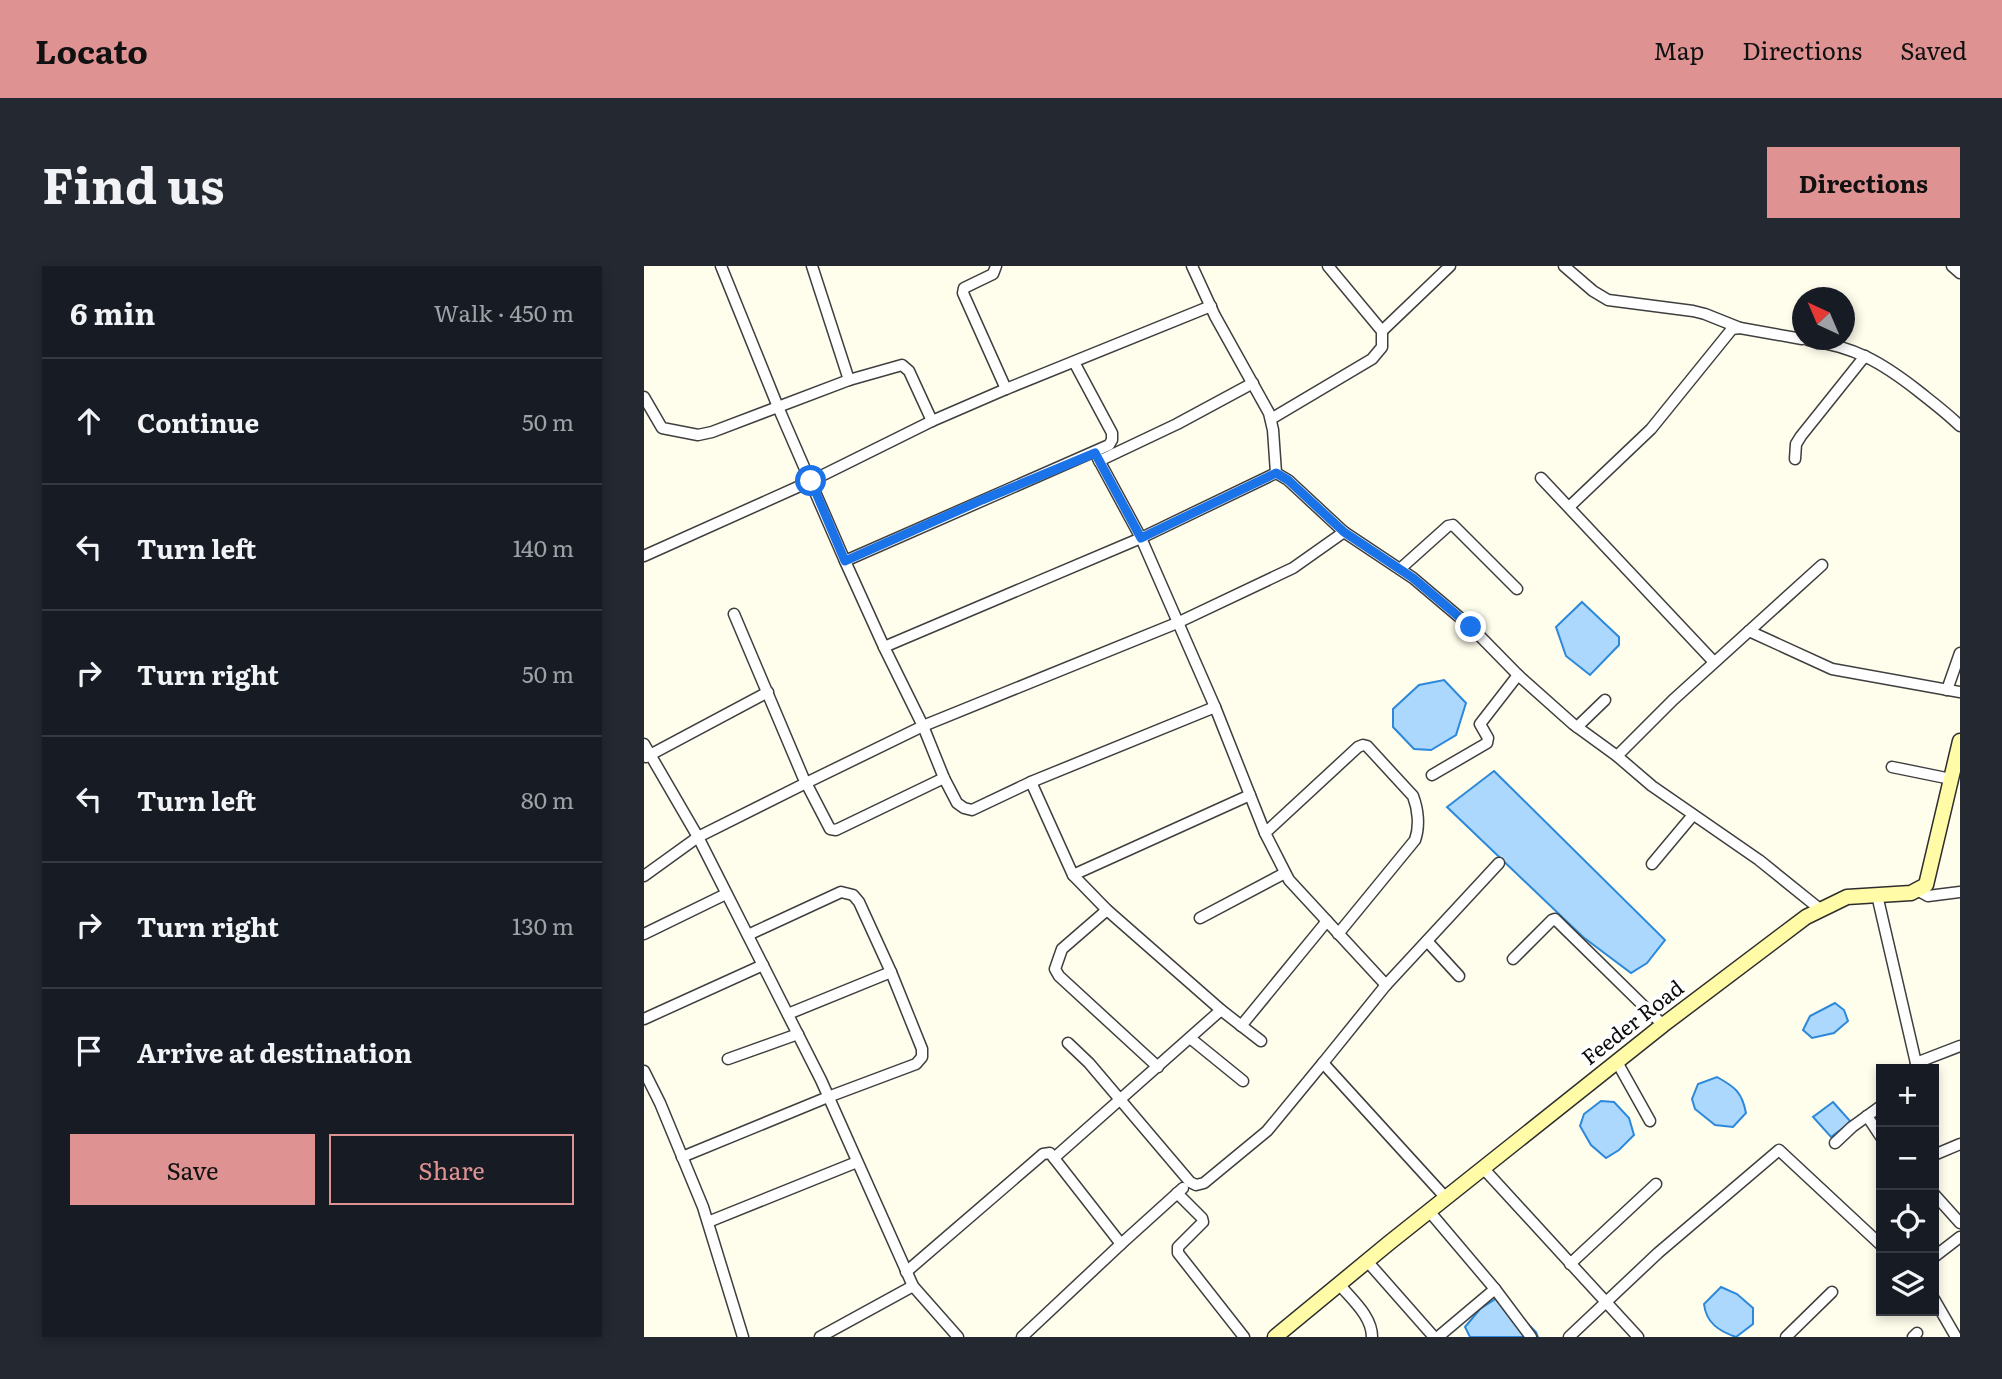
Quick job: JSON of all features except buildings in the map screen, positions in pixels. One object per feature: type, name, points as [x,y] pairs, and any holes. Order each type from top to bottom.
[{"type":"street","points":[[721,266],[845,561],[957,803],[972,810],[1031,782],[1215,707]]},
{"type":"street","points":[[812,266],[849,380]]},
{"type":"street","points":[[996,266],[993,274],[964,288],[963,293],[1006,389]]},
{"type":"street","points":[[1192,266],[1210,306],[1271,419],[1276,473]]},
{"type":"street","points":[[1271,419],[1372,359],[1382,347],[1382,331],[1328,266]]},
{"type":"street","points":[[1382,331],[1450,266]]},
{"type":"street","points":[[1564,266],[1593,292],[1608,300],[1693,311],[1740,328],[1792,336]]},
{"type":"street","points":[[1952,266],[1960,273]]},
{"type":"street","points":[[644,556],[811,481],[932,421],[1210,306]]},
{"type":"street","points":[[1569,508],[1651,429],[1728,333],[1740,328]]},
{"type":"street","points":[[1849,350],[1866,356],[1895,373],[1960,426]]},
{"type":"street","points":[[1795,459],[1796,444],[1801,436],[1866,356]]},
{"type":"street","points":[[1073,362],[1112,433],[1109,445],[1097,457]]},
{"type":"street","points":[[644,397],[662,428],[698,435],[849,380],[904,366],[909,371],[932,421]]},
{"type":"street","points":[[845,561],[982,500],[1164,430],[1253,383]]},
{"type":"street","points":[[1097,457],[1141,538],[1215,707],[1265,833],[1285,873],[1386,985]]},
{"type":"street","points":[[1276,473],[1288,480],[1344,532],[1413,578],[1471,627],[1518,675],[1577,727],[1652,786],[1759,860],[1821,909]]},
{"type":"street","points":[[884,648],[1141,538],[1276,473]]},
{"type":"street","points":[[1541,478],[1714,662]]},
{"type":"street","points":[[1400,569],[1451,525],[1517,589]]},
{"type":"street","points":[[644,876],[698,837],[806,783],[923,726],[1177,623],[1293,568],[1344,532]]},
{"type":"street","points":[[1617,756],[1714,662],[1822,565]]},
{"type":"street","points":[[734,614],[806,783],[828,827],[833,831],[944,778]]},
{"type":"street","points":[[1749,632],[1832,669],[1960,692]]},
{"type":"street","points":[[1947,690],[1960,653]]},
{"type":"street","points":[[1432,775],[1486,743],[1488,738],[1480,724],[1518,675]]},
{"type":"street","points":[[647,756],[768,692]]},
{"type":"street","points":[[1577,727],[1605,700]]},
{"type":"street","points":[[1917,890],[1926,885],[1960,741]]},
{"type":"street","points":[[644,744],[647,756],[698,837],[788,1014],[913,1286],[958,1337]]},
{"type":"street","points":[[1265,833],[1363,745],[1367,746],[1413,796],[1418,830],[1415,840],[1338,934]]},
{"type":"street","points":[[1892,767],[1951,779]]},
{"type":"street","points":[[1031,782],[1073,875],[1107,910],[1221,1010],[1261,1041]]},
{"type":"street","points":[[1073,875],[1250,795]]},
{"type":"street","points":[[1652,864],[1693,815]]},
{"type":"street","points":[[1068,1043],[1121,1100],[1190,1182],[1196,1185],[1204,1183],[1267,1130],[1386,985],[1499,863]]},
{"type":"street","points":[[1200,918],[1285,873]]},
{"type":"street","points":[[1917,890],[1928,896],[1960,892]]},
{"type":"street","name":"Feeder Road","points":[[1275,1337],[1662,1025],[1806,917],[1847,897],[1911,893],[1917,890]]},
{"type":"street","points":[[682,1157],[916,1063],[922,1057],[922,1049],[891,972],[859,902],[849,892],[841,892],[747,935]]},
{"type":"street","points":[[644,934],[726,894]]},
{"type":"street","points":[[1877,895],[1916,1064]]},
{"type":"street","points":[[1107,910],[1062,948],[1055,969],[1158,1067]]},
{"type":"street","points":[[1513,959],[1554,919],[1662,1025]]},
{"type":"street","points":[[1241,1026],[1327,921]]},
{"type":"street","points":[[1427,941],[1459,976]]},
{"type":"street","points":[[644,1019],[763,965]]},
{"type":"street","points":[[788,1014],[891,972]]},
{"type":"street","points":[[1054,1158],[1221,1010]]},
{"type":"street","points":[[728,1059],[797,1034]]},
{"type":"street","points":[[1190,1038],[1243,1081]]},
{"type":"street","points":[[1920,1064],[1960,1046]]},
{"type":"street","points":[[1617,1062],[1650,1121]]},
{"type":"street","points":[[1323,1063],[1446,1198]]},
{"type":"street","points":[[644,1071],[648,1087],[682,1157],[708,1223],[743,1337]]},
{"type":"street","points":[[1835,1143],[1876,1110]]},
{"type":"street","points":[[1867,1116],[1876,1130]]},
{"type":"street","points":[[1939,1153],[1960,1144]]},
{"type":"street","points":[[1569,1337],[1658,1253],[1779,1150],[1876,1240]]},
{"type":"street","points":[[906,1272],[1043,1154],[1050,1153],[1121,1244]]},
{"type":"street","points":[[708,1223],[857,1162]]},
{"type":"street","points":[[1483,1168],[1638,1337]]},
{"type":"street","points":[[1022,1337],[1190,1182]]},
{"type":"street","points":[[1570,1264],[1656,1184]]},
{"type":"street","points":[[1177,1193],[1203,1222],[1178,1247],[1178,1252],[1244,1337]]},
{"type":"street","points":[[1939,1200],[1960,1223]]},
{"type":"street","points":[[1429,1211],[1495,1289],[1531,1337]]},
{"type":"street","points":[[1939,1253],[1960,1237]]},
{"type":"street","points":[[1367,1261],[1436,1337],[1495,1289]]},
{"type":"street","points":[[1339,1284],[1370,1323],[1372,1337]]},
{"type":"street","points":[[820,1337],[913,1286]]},
{"type":"street","points":[[1786,1337],[1832,1292]]},
{"type":"street","points":[[1939,1308],[1956,1337]]},
{"type":"water","points":[[1582,602],[1619,637],[1619,645],[1590,675],[1566,656],[1556,627]]},
{"type":"water","points":[[1444,680],[1466,703],[1456,735],[1431,750],[1414,749],[1393,727],[1393,709],[1419,685]]},
{"type":"water","points":[[1494,771],[1665,940],[1647,963],[1631,973],[1583,937],[1447,807]]},
{"type":"water","points":[[1835,1003],[1844,1010],[1848,1021],[1834,1033],[1812,1038],[1803,1030],[1810,1016]]},
{"type":"water","points":[[1717,1077],[1737,1091],[1744,1106],[1746,1113],[1733,1127],[1715,1125],[1695,1109],[1692,1099],[1698,1084]]},
{"type":"water","points":[[1601,1101],[1614,1102],[1629,1118],[1634,1135],[1606,1158],[1591,1145],[1580,1126],[1584,1114]]},
{"type":"water","points":[[1833,1102],[1851,1122],[1831,1137],[1813,1117]]},
{"type":"water","points":[[1721,1287],[1737,1294],[1753,1308],[1753,1324],[1736,1337],[1714,1325],[1705,1311],[1704,1304]]},
{"type":"water","points":[[1497,1298],[1505,1301],[1538,1337],[1470,1337],[1465,1327],[1480,1309]]},
{"type":"route","points":[[811,481],[845,561],[1095,453],[1141,538],[1276,473],[1288,480],[1344,532],[1413,578],[1471,627]]}]
